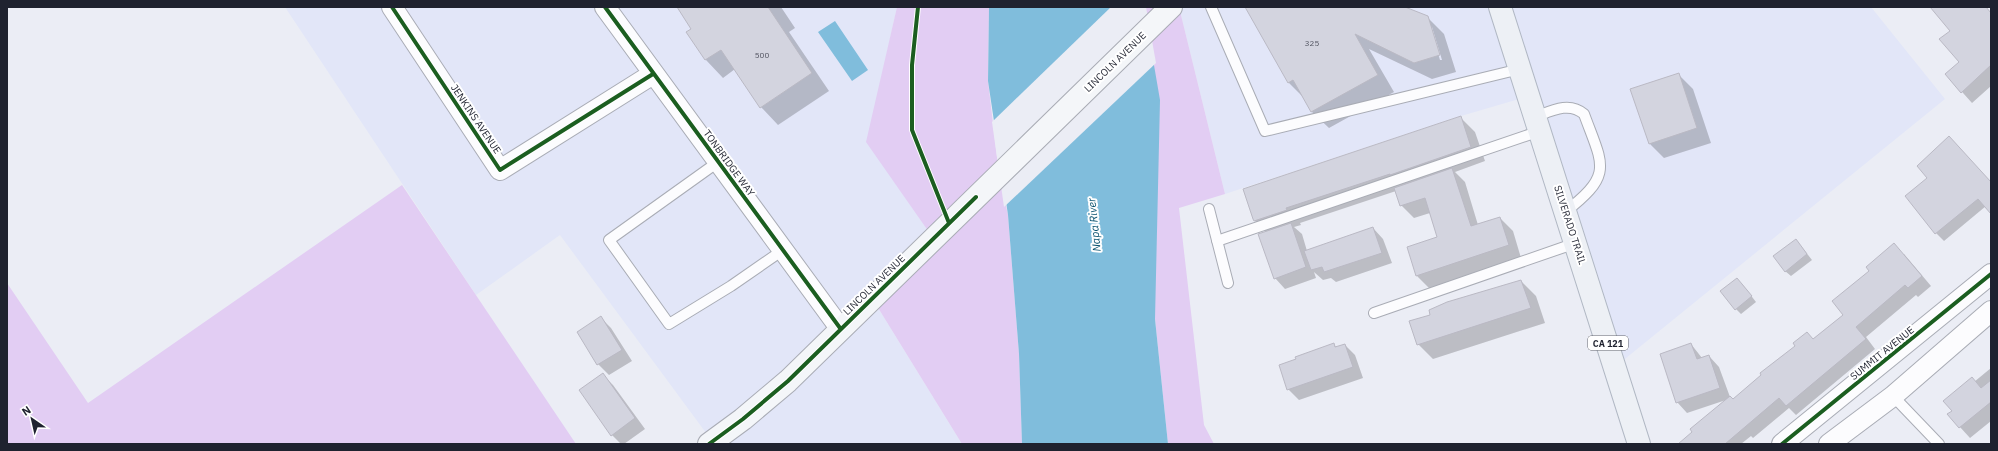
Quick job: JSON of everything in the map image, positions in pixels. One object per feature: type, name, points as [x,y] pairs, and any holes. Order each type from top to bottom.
[{"type":"main road","name":"LINCOLN AVENUE","points":[[712,443],[788,381],[840,328],[976,198],[1171,7]]},
{"type":"main road","name":"SILVERADO TRAIL","points":[[1500,7],[1639,444]]},
{"type":"street","name":"JENKINS AVENUE","points":[[392,7],[500,170],[653,74]]},
{"type":"street","name":"TONBRIDGE WAY","points":[[605,7],[840,328]]},
{"type":"street","name":"SUMMIT AVENUE","points":[[1782,444],[1991,274]]},
{"type":"street","points":[[1829,444],[1893,396],[1991,310]]},
{"type":"lane","points":[[1211,7],[1265,131],[1520,69]]},
{"type":"lane","points":[[1217,241],[1538,124],[1562,107],[1578,109],[1584,114],[1601,160],[1600,175],[1594,187],[1587,196],[1566,212]]},
{"type":"lane","points":[[718,162],[609,240],[669,324],[731,286],[783,250]]},
{"type":"lane","points":[[1209,209],[1228,283]]},
{"type":"lane","points":[[1374,313],[1576,243]]},
{"type":"lane","points":[[1893,396],[1939,444]]},
{"type":"shaded area","points":[[285,7],[897,7],[867,142],[933,238],[872,298],[962,444],[709,444],[712,441],[560,235],[476,295]]},
{"type":"shaded area","points":[[897,7],[989,7],[988,81],[999,174],[1008,215],[1019,354],[1022,444],[962,444],[872,298],[933,238],[866,142]]},
{"type":"shaded area","points":[[1144,7],[1179,7],[1225,194],[1179,208],[1204,425],[1214,444],[1168,444],[1155,319]]},
{"type":"shaded area","points":[[1179,7],[1871,7],[1945,99],[1615,367],[1529,96],[1461,116],[1225,194]]},
{"type":"shaded area","points":[[402,185],[576,444],[7,444],[7,283],[88,403]]},
{"type":"water","name":"Napa River","points":[[989,7],[1144,7],[1160,100],[1155,319],[1168,444],[1022,444],[1019,354],[1008,215],[988,81]]},
{"type":"water","points":[[835,21],[868,70],[852,81],[818,32]]},
{"type":"pier","points":[[1111,7],[1146,7],[1156,63],[1004,207],[992,122]]},
{"type":"building","points":[[677,7],[768,7],[812,73],[760,108],[721,50],[705,60],[686,32],[691,29]]},
{"type":"building","points":[[1245,7],[1405,7],[1428,16],[1440,55],[1414,63],[1355,34],[1378,75],[1311,112],[1293,80],[1288,83]]},
{"type":"building","points":[[1930,7],[1986,7],[1991,13],[1991,65],[1961,93],[1945,74],[1959,62],[1939,39],[1950,31]]},
{"type":"building","points":[[1679,73],[1697,128],[1649,144],[1630,89]]},
{"type":"building","points":[[1461,116],[1471,147],[1390,175],[1286,208],[1287,210],[1254,221],[1243,189]]},
{"type":"building","points":[[1949,136],[1991,182],[1991,214],[1978,199],[1935,234],[1905,196],[1927,178],[1917,166]]},
{"type":"building","points":[[1452,168],[1471,226],[1500,217],[1509,245],[1416,276],[1407,247],[1437,237],[1425,198],[1400,206],[1394,188]]},
{"type":"building","points":[[1291,223],[1306,267],[1274,279],[1258,234]]},
{"type":"building","points":[[1373,227],[1382,253],[1324,272],[1322,267],[1311,270],[1304,251]]},
{"type":"building","points":[[1796,239],[1807,254],[1785,272],[1773,256]]},
{"type":"building","points":[[1894,243],[1922,276],[1908,288],[1905,285],[1856,327],[1866,339],[1786,406],[1779,398],[1725,444],[1678,444],[1692,432],[1690,429],[1730,396],[1733,399],[1761,375],[1760,373],[1795,346],[1793,343],[1807,332],[1813,339],[1843,315],[1832,301],[1869,271],[1866,267]]},
{"type":"building","points":[[1737,278],[1752,296],[1735,310],[1720,291]]},
{"type":"building","points":[[1521,280],[1531,308],[1417,345],[1409,321],[1430,315],[1429,310],[1447,302]]},
{"type":"building","points":[[601,316],[622,350],[597,365],[577,332]]},
{"type":"building","points":[[1334,343],[1335,347],[1345,344],[1353,367],[1287,390],[1279,365],[1296,359],[1295,357]]},
{"type":"building","points":[[1691,343],[1697,359],[1709,355],[1720,388],[1676,403],[1660,354]]},
{"type":"building","points":[[603,373],[635,418],[611,436],[579,390]]},
{"type":"building","points":[[1972,377],[1981,388],[1991,380],[1991,402],[1959,428],[1947,414],[1952,411],[1943,401]]},
{"type":"cycle path","points":[[392,7],[500,170],[653,74]]},
{"type":"cycle path","points":[[605,7],[840,328]]},
{"type":"cycle path","points":[[918,7],[912,65],[912,130],[949,223]]},
{"type":"cycle path","points":[[709,444],[743,419],[788,381],[976,197]]},
{"type":"cycle path","points":[[1782,444],[1991,274]]}]
